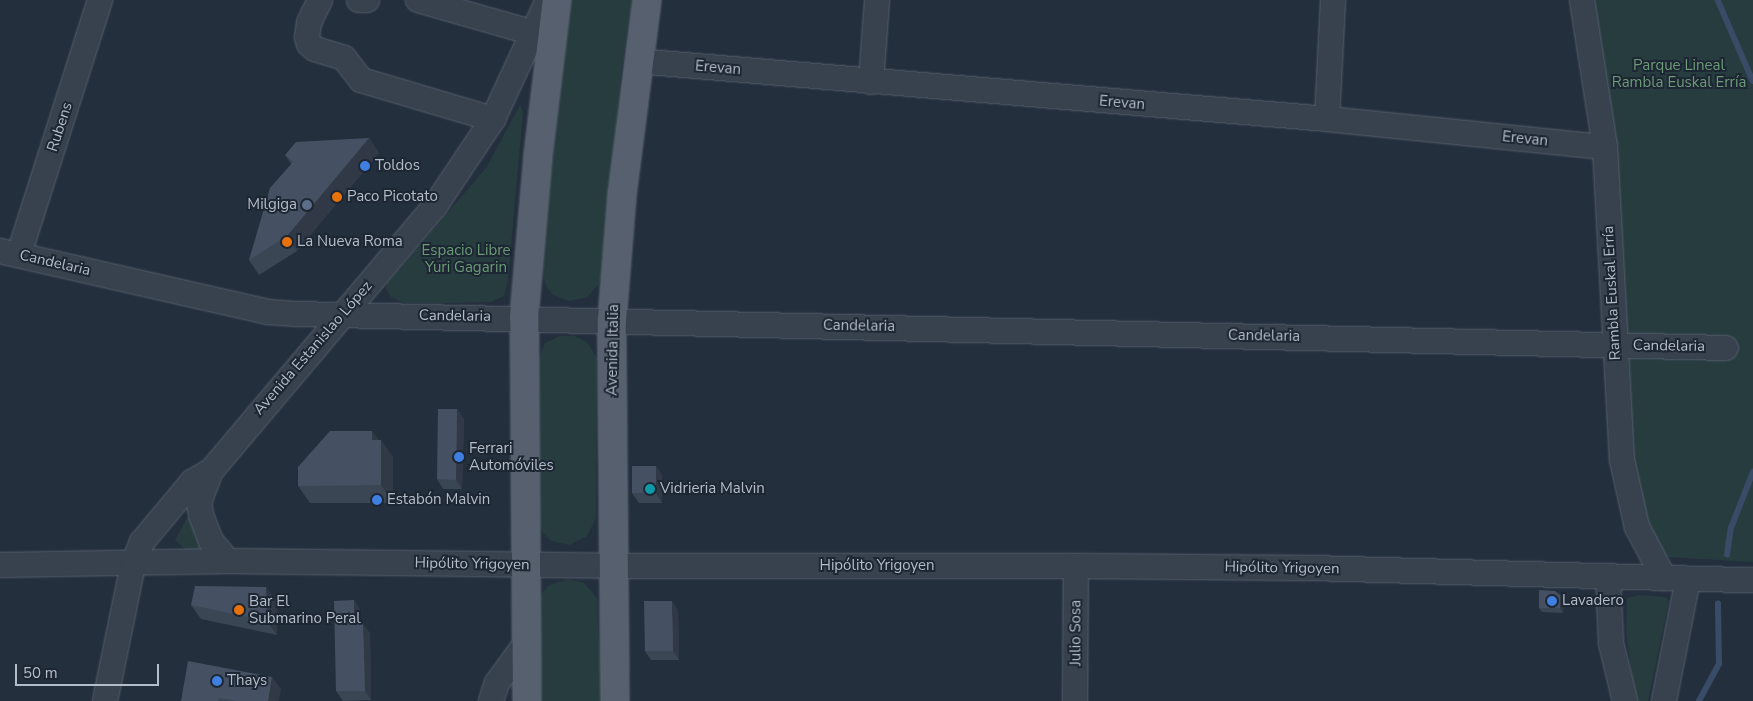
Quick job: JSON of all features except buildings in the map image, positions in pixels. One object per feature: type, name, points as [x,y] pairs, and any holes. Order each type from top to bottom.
[{"type":"main road","points":[[527,701],[523,564],[524,317],[538,156],[556,0]]},
{"type":"main road","name":"Avenida Italia","points":[[615,701],[612,566],[612,320],[622,195],[647,0]]},
{"type":"street","name":"Rubens","points":[[10,253],[100,0]]},
{"type":"street","points":[[320,0],[309,23],[307,36],[309,44],[315,49],[344,58],[361,80],[493,118]]},
{"type":"street","points":[[359,0],[367,0]]},
{"type":"street","points":[[418,0],[534,33]]},
{"type":"street","name":"Avenida Estanislao López","points":[[105,701],[132,565],[148,534],[192,482],[211,471],[435,206],[493,118],[548,0]]},
{"type":"street","points":[[871,82],[877,0]]},
{"type":"street","points":[[1327,119],[1334,0]]},
{"type":"street","name":"Rambla Euskal Erría","points":[[1582,0],[1606,147],[1614,345],[1622,460],[1630,506],[1637,527],[1664,578]]},
{"type":"street","name":"Erevan","points":[[638,61],[1327,119],[1606,147]]},
{"type":"street","name":"Candelaria","points":[[10,253],[268,312],[1726,348]]},
{"type":"street","points":[[211,471],[200,502],[201,515],[211,541],[228,561]]},
{"type":"street","name":"Hipólito Yrigoyen","points":[[0,565],[132,565],[228,561],[612,566],[1076,566],[1753,580]]},
{"type":"street","name":"Julio Sosa","points":[[1076,566],[1076,701]]},
{"type":"street","points":[[1608,576],[1612,643],[1625,701]]},
{"type":"street","points":[[1664,701],[1688,579]]},
{"type":"street","points":[[491,701],[497,683],[526,643]]},
{"type":"green space","points":[[569,0],[632,0],[622,66],[601,276],[599,284],[587,297],[569,301],[553,295],[546,286],[541,266]]},
{"type":"green space","name":"Parque Lineal Rambla Euskal Erría","points":[[1591,0],[1753,0],[1753,562],[1666,557],[1643,515],[1629,431]]},
{"type":"green space","name":"Espacio Libre Yuri Gagarin","points":[[520,105],[523,112],[508,280],[504,296],[491,302],[447,303],[404,303],[391,297],[386,289],[387,283],[486,168]]},
{"type":"green space","points":[[560,336],[574,336],[587,342],[597,358],[596,518],[587,536],[570,545],[551,541],[539,528],[537,362],[545,343]]},
{"type":"green space","points":[[187,518],[190,518],[206,550],[188,552],[175,540]]},
{"type":"green space","points":[[568,579],[584,583],[597,598],[601,701],[541,701],[537,611],[540,595],[549,585]]},
{"type":"green space","points":[[1639,595],[1666,597],[1669,601],[1648,701],[1635,701],[1626,630],[1627,598]]},
{"type":"waterway","points":[[1718,0],[1753,81]]},
{"type":"waterway","points":[[1727,555],[1731,528],[1753,472]]},
{"type":"waterway","points":[[1699,701],[1719,664],[1718,604]]},
{"type":"place","name":"Toldos","points":[[365,166]]},
{"type":"place","name":"Paco Picotato","points":[[337,197]]},
{"type":"place","name":"Milgiga","points":[[307,205]]},
{"type":"place","name":"La Nueva Roma","points":[[287,242]]},
{"type":"place","name":"Ferrari Automóviles","points":[[459,457]]},
{"type":"place","name":"Vidrieria Malvin","points":[[650,489]]},
{"type":"place","name":"Estabón Malvin","points":[[377,500]]},
{"type":"place","name":"Lavadero","points":[[1552,601]]},
{"type":"place","name":"Bar El Submarino Peral","points":[[239,610]]},
{"type":"place","name":"Thays","points":[[217,681]]}]
